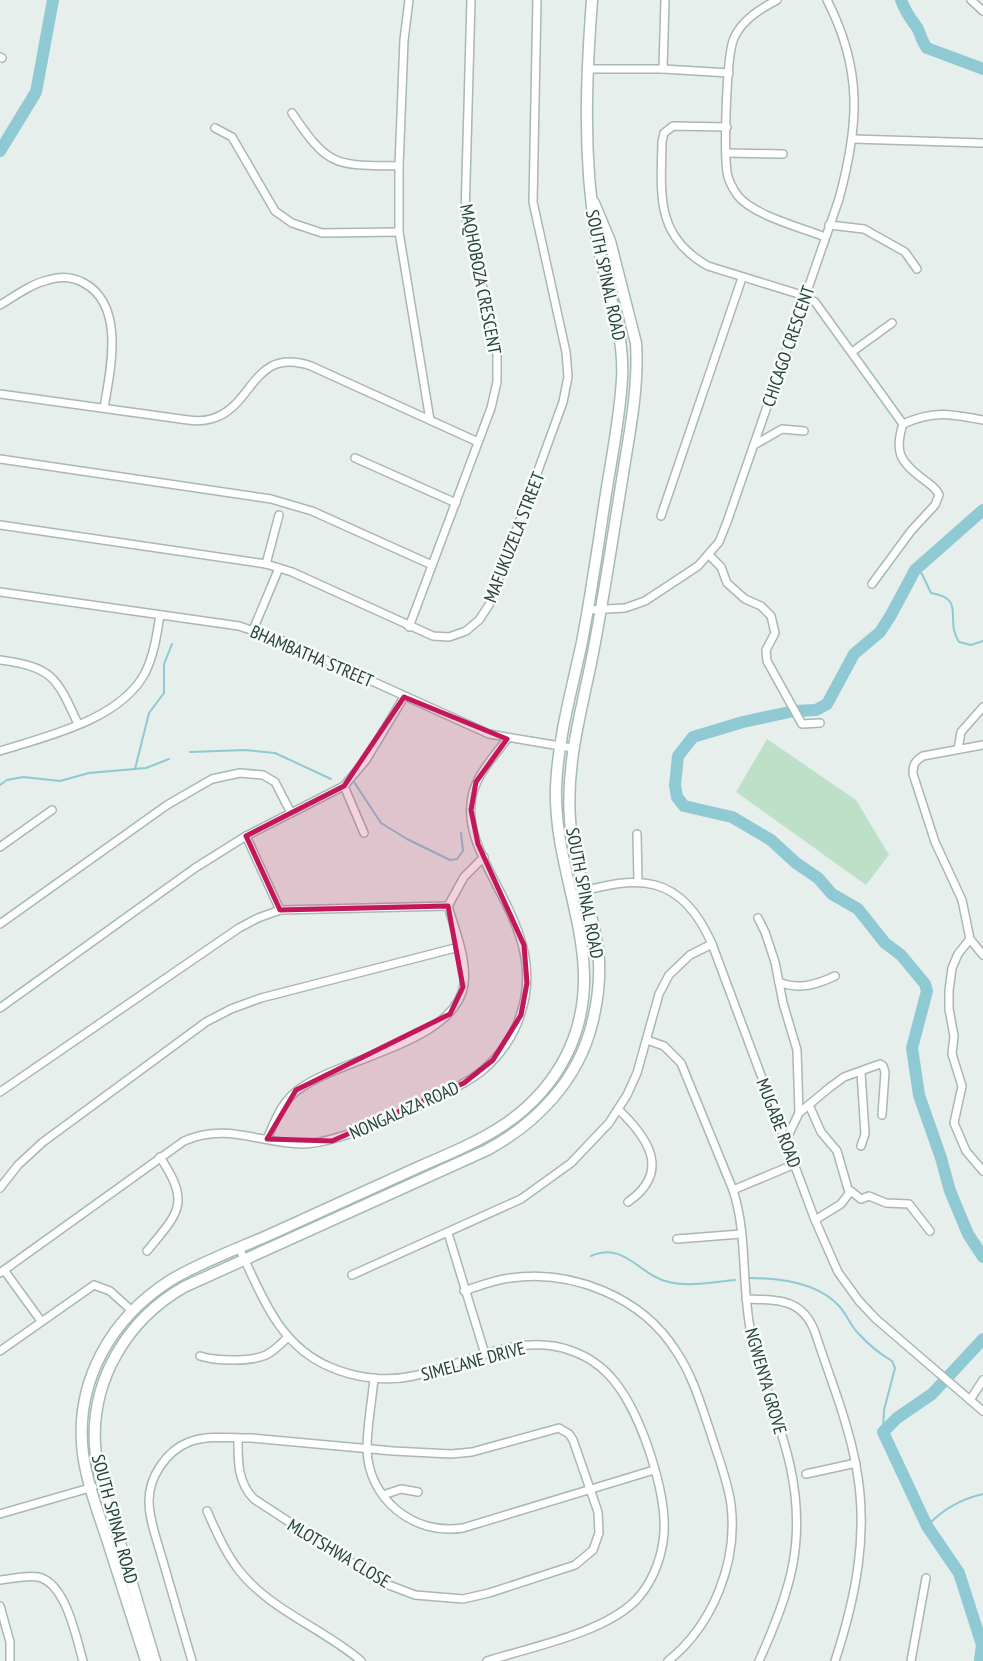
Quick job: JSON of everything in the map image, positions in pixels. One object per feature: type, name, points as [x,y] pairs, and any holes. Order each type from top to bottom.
[{"type":"street","points":[[409,0],[404,40],[399,232],[430,420]]},
{"type":"street","name":"MAQHOBOZA CRESCENT","points":[[409,626],[495,393],[497,345],[465,215],[471,0]]},
{"type":"street","name":"MAFUKUZELA STREET","points":[[0,525],[266,564],[433,636],[449,637],[466,631],[485,613],[517,532],[565,395],[568,377],[566,352],[533,202],[537,0]]},
{"type":"street","name":"SOUTH SPINAL ROAD","points":[[146,1661],[90,1488],[83,1457],[83,1417],[91,1379],[108,1342],[131,1310],[181,1275],[478,1140],[509,1123],[541,1094],[567,1054],[576,1033],[585,993],[585,957],[559,840],[556,803],[561,746],[588,610],[619,407],[622,362],[618,326],[597,242],[590,193],[587,69],[592,0]]},
{"type":"street","points":[[663,69],[665,0]]},
{"type":"street","points":[[757,0],[762,8]]},
{"type":"street","points":[[777,0],[762,8],[738,30],[730,51],[727,173],[730,183],[744,202],[754,209],[825,237]]},
{"type":"street","name":"CHICAGO CRESCENT","points":[[588,610],[601,611],[638,605],[685,576],[709,555],[719,542],[727,522],[842,186],[853,139],[852,64],[840,24],[827,0]]},
{"type":"street","points":[[971,0],[983,11]]},
{"type":"street","points":[[587,69],[663,69],[729,73]]},
{"type":"street","points":[[292,113],[314,145],[332,160],[353,165],[399,166]]},
{"type":"street","points":[[727,127],[673,126],[664,133],[662,209],[673,235],[694,258],[708,266],[805,296],[821,308],[903,424]]},
{"type":"street","points":[[215,128],[232,137],[275,211],[292,223],[322,233],[399,232]]},
{"type":"street","points":[[853,139],[983,143]]},
{"type":"street","points":[[727,153],[783,154]]},
{"type":"street","name":"SOUTH SPINAL ROAD","points":[[155,1661],[103,1484],[95,1447],[97,1408],[109,1369],[126,1337],[141,1318],[170,1295],[510,1138],[547,1106],[560,1090],[580,1056],[593,1022],[599,967],[594,930],[574,856],[569,782],[572,748],[601,611],[634,400],[637,359],[632,325],[610,241],[590,193]]},
{"type":"street","points":[[829,225],[864,229],[905,251],[917,270]]},
{"type":"street","points":[[661,516],[742,278]]},
{"type":"street","points":[[0,304],[49,279],[76,279],[90,287],[108,314],[112,330],[104,408]]},
{"type":"street","points":[[852,352],[892,323]]},
{"type":"street","points":[[0,394],[188,420],[210,420],[228,410],[270,366],[285,361],[311,366],[478,442]]},
{"type":"street","points":[[903,424],[938,414],[983,421]]},
{"type":"street","points":[[872,584],[911,531],[939,500],[937,490],[900,458],[898,442],[903,424]]},
{"type":"street","points":[[754,445],[782,429],[804,431]]},
{"type":"street","points":[[355,458],[456,503]]},
{"type":"street","points":[[0,459],[271,499],[312,511],[432,565]]},
{"type":"street","points":[[266,564],[279,515]]},
{"type":"street","points":[[709,555],[721,567],[727,583],[771,616],[775,633],[766,656],[769,665],[801,723],[820,723]]},
{"type":"street","points":[[253,629],[279,568]]},
{"type":"street","name":"BHAMBATHA STREET","points":[[0,592],[253,629],[481,731],[508,739],[572,748]]},
{"type":"street","points":[[0,751],[78,724],[117,704],[142,679],[151,660],[160,615]]},
{"type":"street","points":[[0,660],[28,664],[49,675],[63,693],[78,724]]},
{"type":"street","points":[[0,1008],[195,868],[246,836],[344,786],[366,760],[404,697]]},
{"type":"street","points":[[958,749],[961,732],[983,707]]},
{"type":"street","name":"NONGALAZA ROAD","points":[[2,1271],[184,1141],[209,1133],[229,1133],[304,1144],[342,1138],[464,1083],[483,1070],[503,1048],[521,1015],[527,983],[526,958],[513,916],[484,857],[475,832],[471,800],[476,782],[508,739]]},
{"type":"street","points":[[983,745],[916,760],[913,765],[913,774],[935,842],[962,900],[971,939],[983,955]]},
{"type":"street","points":[[0,925],[167,805],[212,779],[240,773],[263,775],[275,782],[291,813]]},
{"type":"street","points":[[344,786],[364,833]]},
{"type":"street","points":[[0,847],[52,810]]},
{"type":"street","points":[[637,834],[638,882]]},
{"type":"street","points":[[246,836],[280,910]]},
{"type":"street","points":[[267,1139],[284,1103],[296,1090],[419,1034],[450,1014],[463,987],[464,974],[449,906],[464,877],[484,857]]},
{"type":"street","name":"MUGABE ROAD","points":[[571,895],[618,883],[638,882],[663,887],[683,899],[698,915],[712,944],[815,1220],[838,1272],[859,1301],[983,1411]]},
{"type":"street","points":[[0,1091],[239,928],[258,918],[280,910],[449,906]]},
{"type":"street","points":[[758,918],[768,937],[797,1050],[799,1113]]},
{"type":"street","points":[[971,939],[958,954],[952,968],[949,1009],[954,1035],[952,1054],[962,1086],[954,1123],[966,1152],[983,1171]]},
{"type":"street","points":[[352,1275],[504,1208],[543,1186],[584,1151],[619,1110],[632,1084],[659,994],[668,975],[690,955],[712,944]]},
{"type":"street","points":[[0,1188],[18,1165],[43,1142],[218,1015],[261,998],[459,947]]},
{"type":"street","points":[[779,982],[792,986],[810,985],[835,976]]},
{"type":"street","name":"NGWENYA GROVE","points":[[647,1040],[664,1046],[681,1063],[733,1190],[754,1346],[790,1464],[797,1522],[796,1554],[790,1582],[759,1661]]},
{"type":"street","points":[[786,1140],[799,1113],[841,1079],[880,1065],[884,1068],[882,1115]]},
{"type":"street","points":[[861,1072],[865,1134],[862,1146]]},
{"type":"street","points":[[809,1105],[821,1132],[837,1152],[850,1192],[859,1199],[869,1196],[886,1203],[909,1204],[930,1231]]},
{"type":"street","points":[[619,1110],[644,1137],[652,1163],[651,1178],[647,1185],[628,1202]]},
{"type":"street","points":[[147,1251],[172,1219],[178,1204],[176,1184],[160,1157]]},
{"type":"street","points":[[733,1190],[794,1164]]},
{"type":"street","points":[[815,1220],[837,1207],[850,1192]]},
{"type":"street","points":[[448,1233],[485,1354]]},
{"type":"street","points":[[677,1239],[741,1234]]},
{"type":"street","name":"SIMELANE DRIVE","points":[[239,1248],[268,1310],[288,1338],[322,1364],[374,1378],[412,1376],[507,1348],[541,1345],[572,1351],[589,1359],[613,1380],[627,1399],[642,1432],[654,1469],[663,1511],[663,1543],[654,1571],[637,1598],[604,1623],[486,1661]]},
{"type":"street","points":[[2,1271],[41,1321]]},
{"type":"street","points":[[464,1291],[489,1282],[526,1276],[568,1279],[591,1285],[643,1315],[674,1348],[685,1366],[697,1391],[726,1482],[731,1504],[732,1529],[727,1565],[715,1601],[690,1639],[668,1661]]},
{"type":"street","points":[[0,1351],[94,1285],[110,1291],[131,1310]]},
{"type":"street","points":[[746,1299],[789,1302],[807,1316],[815,1332],[856,1463],[861,1508],[860,1556],[855,1589],[835,1661]]},
{"type":"street","points":[[200,1356],[214,1360],[260,1357],[288,1338]]},
{"type":"street","points":[[374,1378],[367,1449],[374,1480],[394,1508],[415,1523],[451,1530],[654,1469]]},
{"type":"street","points":[[970,1401],[983,1380]]},
{"type":"street","name":"MLOTSHWA CLOSE","points":[[238,1438],[241,1479],[247,1493],[381,1582],[415,1595],[463,1599],[489,1593],[566,1568],[585,1559],[593,1550],[599,1533],[598,1512],[573,1440],[559,1428],[462,1454],[367,1449]]},
{"type":"street","points":[[192,1661],[153,1526],[150,1487],[159,1467],[181,1446],[208,1438],[367,1449]]},
{"type":"street","points":[[806,1474],[856,1463]]},
{"type":"street","points":[[0,1514],[103,1484]]},
{"type":"street","points":[[383,1495],[401,1489],[418,1492]]},
{"type":"street","points":[[207,1511],[243,1576],[279,1606],[361,1661]]},
{"type":"street","points":[[0,1580],[38,1577],[48,1581],[62,1599],[83,1661]]},
{"type":"street","points":[[911,1661],[926,1578]]},
{"type":"street","points":[[0,1606],[3,1628],[11,1650],[10,1661]]},
{"type":"highlighted area","points":[[404,697],[507,739],[476,782],[471,810],[478,844],[524,945],[527,983],[521,1015],[493,1060],[464,1083],[332,1141],[267,1139],[296,1090],[450,1014],[463,987],[448,906],[280,910],[246,836],[344,786]]},
{"type":"green space","points":[[767,739],[856,800],[889,855],[866,885],[736,792]]},
{"type":"waterway","points":[[0,151],[36,92],[53,0]]},
{"type":"waterway","points":[[901,0],[927,48],[983,69]]},
{"type":"waterway","points":[[983,510],[915,570],[880,632],[854,654],[827,704],[816,710],[794,711],[743,722],[693,737],[678,756],[675,785],[677,797],[684,806],[732,817],[771,840],[796,863],[818,878],[832,894],[858,909],[885,943],[901,955],[925,984],[927,991],[912,1048],[919,1095],[950,1191],[968,1234],[983,1257]]},
{"type":"waterway","points":[[915,570],[922,574],[931,593],[942,596],[952,605],[953,625],[959,642],[971,645],[983,641]]},
{"type":"waterway","points":[[135,769],[149,713],[164,693],[164,664],[172,644]]},
{"type":"waterway","points":[[190,752],[245,750],[275,753],[331,779]]},
{"type":"waterway","points":[[0,785],[7,780],[23,777],[60,781],[89,773],[146,768],[169,759]]},
{"type":"waterway","points":[[354,782],[381,823],[450,860],[457,859],[463,851],[461,833]]},
{"type":"waterway","points":[[591,1256],[613,1253],[669,1282],[702,1284],[735,1280]]},
{"type":"waterway","points":[[749,1278],[785,1281],[821,1292],[840,1307],[866,1341],[892,1361],[895,1368],[884,1410],[883,1432]]},
{"type":"waterway","points":[[980,1661],[982,1645],[959,1573],[927,1526],[883,1432],[897,1418],[932,1394],[983,1339]]},
{"type":"waterway","points":[[927,1526],[953,1506],[983,1494]]}]
